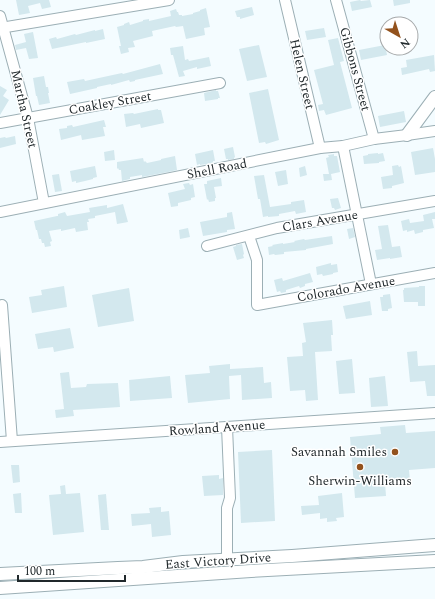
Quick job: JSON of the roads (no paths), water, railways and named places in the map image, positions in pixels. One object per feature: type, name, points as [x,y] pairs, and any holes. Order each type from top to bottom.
[{"type":"main road","points":[[407,135],[435,97]]},
{"type":"main road","name":"East Victory Drive","points":[[0,574],[118,568],[183,562],[292,556],[435,545]]},
{"type":"main road","name":"East Victory Drive","points":[[0,588],[251,571],[435,561]]},
{"type":"main road","points":[[118,568],[119,581]]},
{"type":"street","points":[[2,28],[169,0]]},
{"type":"street","name":"Helen Street","points":[[285,0],[320,148]]},
{"type":"street","name":"Gibbons Street","points":[[336,0],[374,139]]},
{"type":"street","name":"Martha Street","points":[[0,16],[2,28],[28,118],[44,204]]},
{"type":"street","name":"Coakley Street","points":[[0,123],[220,83]]},
{"type":"street","name":"Shell Road","points":[[0,212],[320,148],[343,146],[374,139],[435,131]]},
{"type":"street","points":[[343,146],[371,284]]},
{"type":"street","name":"Clars Avenue","points":[[207,246],[277,228],[435,201]]},
{"type":"street","name":"Colorado Avenue","points":[[249,236],[257,260],[256,305],[435,273]]},
{"type":"street","points":[[2,305],[12,441]]},
{"type":"street","name":"Rowland Avenue","points":[[0,442],[435,413]]},
{"type":"street","points":[[227,559],[227,508],[230,498],[228,427]]},
{"type":"place","name":"Savannah Smiles","points":[[395,452]]},
{"type":"place","name":"Sherwin-Williams","points":[[360,467]]}]
